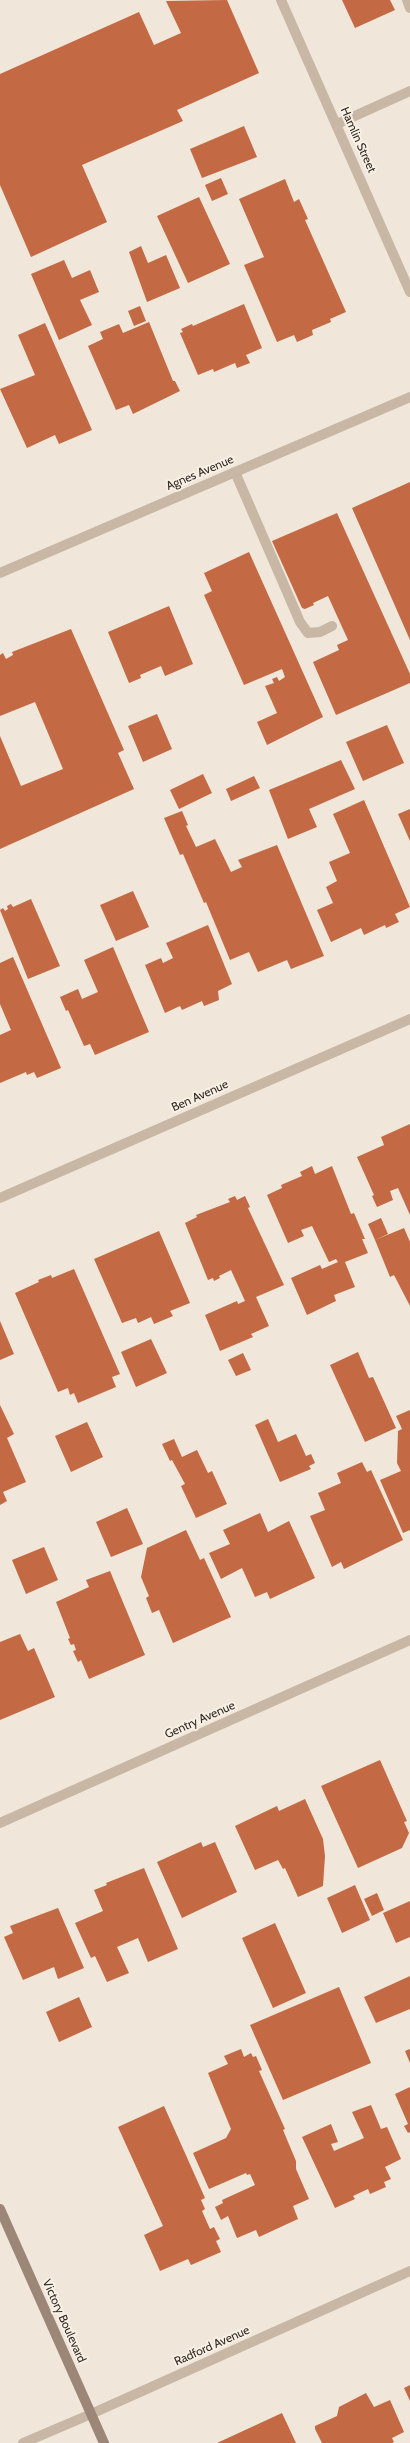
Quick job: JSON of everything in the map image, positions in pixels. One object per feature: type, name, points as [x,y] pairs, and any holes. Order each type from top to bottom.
[{"type":"main road","name":"Victory Boulevard","points":[[0,2209],[104,2443]]},
{"type":"street","name":"Hamlin Street","points":[[281,0],[410,292]]},
{"type":"street","points":[[407,0],[410,8]]},
{"type":"street","points":[[337,124],[410,91]]},
{"type":"street","name":"Agnes Avenue","points":[[0,573],[410,397]]},
{"type":"street","points":[[235,472],[300,622],[308,633],[320,632],[332,626]]},
{"type":"street","name":"Ben Avenue","points":[[0,1198],[410,1019]]},
{"type":"street","name":"Gentry Avenue","points":[[0,1822],[410,1640]]},
{"type":"street","name":"Radford Avenue","points":[[23,2443],[410,2271]]},
{"type":"building","points":[[227,0],[259,73],[177,110],[183,121],[82,165],[107,222],[31,257],[0,185],[0,74],[139,12],[154,45],[181,33],[166,1]]},
{"type":"building","points":[[342,0],[390,0],[395,10],[355,28]]},
{"type":"building","points":[[244,126],[257,157],[202,178],[190,149]]},
{"type":"building","points":[[221,178],[228,194],[212,201],[205,185]]},
{"type":"building","points":[[285,179],[294,202],[299,199],[308,219],[305,220],[346,312],[330,319],[331,322],[312,330],[313,335],[297,342],[294,335],[277,342],[244,265],[264,257],[239,199]]},
{"type":"building","points":[[199,197],[230,264],[188,283],[157,216]]},
{"type":"building","points":[[141,246],[148,263],[166,255],[180,288],[147,302],[129,252]]},
{"type":"building","points":[[64,260],[72,278],[90,270],[99,292],[80,300],[92,325],[59,340],[31,274]]},
{"type":"building","points":[[244,304],[262,348],[246,355],[250,363],[237,368],[235,363],[214,372],[213,369],[198,375],[180,333],[183,332],[181,329],[192,324],[193,326]]},
{"type":"building","points":[[140,306],[146,321],[134,326],[128,311]]},
{"type":"building","points":[[149,322],[173,381],[175,381],[180,391],[133,414],[129,405],[116,410],[88,346],[103,339],[100,332],[119,324],[123,333]]},
{"type":"building","points":[[45,323],[92,430],[59,444],[55,435],[27,448],[0,389],[35,375],[18,335]]},
{"type":"building","points":[[410,482],[410,640],[352,508]]},
{"type":"building","points":[[337,513],[410,674],[410,683],[336,715],[313,662],[339,650],[337,645],[348,640],[328,596],[313,603],[314,605],[305,609],[302,608],[272,541]]},
{"type":"building","points":[[249,552],[323,717],[267,745],[257,722],[277,713],[265,686],[274,683],[272,679],[277,677],[279,681],[285,677],[282,669],[244,685],[204,595],[212,591],[204,573]]},
{"type":"building","points":[[169,606],[193,664],[165,676],[161,666],[140,675],[141,678],[129,683],[108,632]]},
{"type":"building","points":[[71,629],[124,750],[118,753],[134,789],[0,849],[0,736],[21,786],[63,769],[35,702],[0,716],[0,655],[3,653],[6,659],[13,655],[12,652]]},
{"type":"building","points":[[157,714],[172,749],[143,762],[128,726]]},
{"type":"building","points":[[387,725],[404,763],[363,781],[346,742]]},
{"type":"building","points":[[341,760],[355,789],[309,809],[317,827],[288,839],[269,790]]},
{"type":"building","points":[[203,774],[212,793],[179,809],[170,790]]},
{"type":"building","points":[[254,776],[260,788],[231,801],[226,789]]},
{"type":"building","points":[[364,800],[410,907],[395,914],[399,922],[386,928],[385,925],[364,935],[361,928],[331,942],[317,910],[333,903],[326,887],[337,881],[329,862],[350,853],[333,814]]},
{"type":"building","points":[[410,809],[410,841],[398,814]]},
{"type":"building","points":[[182,811],[188,825],[186,826],[196,847],[215,839],[231,872],[242,867],[238,860],[277,845],[324,956],[291,969],[287,960],[258,972],[249,952],[230,960],[206,902],[204,903],[183,854],[180,855],[164,818]]},
{"type":"building","points":[[133,891],[149,927],[116,941],[100,905]]},
{"type":"building","points":[[31,899],[60,966],[28,979],[0,910],[3,908],[5,911],[8,909],[7,906],[11,904],[13,907]]},
{"type":"building","points":[[208,925],[232,984],[218,991],[219,1000],[204,1006],[202,1001],[182,1010],[180,1006],[165,1013],[145,965],[161,958],[163,963],[173,958],[166,943]]},
{"type":"building","points":[[113,947],[149,1032],[95,1055],[90,1044],[84,1046],[68,1010],[66,1011],[60,997],[78,989],[82,999],[98,992],[84,960]]},
{"type":"building","points":[[13,957],[61,1068],[37,1078],[34,1072],[27,1075],[26,1072],[0,1083],[0,1035],[11,1030],[0,1004],[0,963]]},
{"type":"building","points":[[410,1124],[410,1215],[398,1188],[390,1191],[393,1200],[377,1207],[372,1196],[374,1195],[357,1157],[384,1145],[381,1137]]},
{"type":"building","points":[[312,1166],[315,1174],[332,1166],[351,1214],[354,1213],[365,1239],[362,1239],[368,1253],[345,1262],[355,1287],[334,1295],[336,1301],[307,1315],[291,1278],[320,1265],[322,1269],[338,1262],[336,1259],[329,1262],[312,1226],[301,1230],[304,1236],[288,1243],[267,1195],[282,1188],[281,1185],[302,1176],[300,1172]]},
{"type":"building","points":[[235,1196],[237,1200],[245,1196],[250,1207],[248,1208],[284,1285],[256,1297],[269,1326],[251,1334],[253,1337],[220,1351],[205,1315],[237,1301],[238,1304],[245,1301],[231,1270],[219,1276],[220,1278],[214,1281],[213,1278],[208,1280],[185,1223],[197,1217],[196,1215],[230,1202],[228,1199]]},
{"type":"building","points":[[381,1218],[388,1234],[375,1240],[368,1224]]},
{"type":"building","points":[[404,1228],[410,1242],[410,1306],[394,1275],[390,1277],[375,1240]]},
{"type":"building","points":[[159,1231],[190,1303],[170,1311],[173,1316],[154,1324],[151,1317],[138,1323],[136,1318],[122,1323],[94,1259]]},
{"type":"building","points":[[74,1269],[120,1374],[112,1377],[116,1387],[78,1403],[74,1393],[70,1395],[68,1388],[58,1392],[15,1293],[39,1282],[38,1280],[51,1275],[52,1278]]},
{"type":"building","points":[[0,1321],[14,1354],[0,1360]]},
{"type":"building","points":[[151,1339],[167,1373],[136,1387],[121,1352]]},
{"type":"building","points":[[358,1352],[369,1378],[373,1377],[396,1428],[365,1442],[330,1365]]},
{"type":"building","points":[[243,1353],[251,1370],[236,1376],[228,1360]]},
{"type":"building","points":[[0,1405],[14,1434],[7,1438],[26,1482],[3,1492],[7,1501],[0,1505]]},
{"type":"building","points":[[410,1410],[410,1530],[403,1533],[380,1480],[401,1471],[397,1463],[398,1431],[402,1429],[396,1416]]},
{"type":"building","points":[[268,1419],[278,1442],[296,1434],[306,1456],[311,1454],[315,1463],[309,1466],[311,1469],[280,1482],[255,1425]]},
{"type":"building","points":[[87,1422],[103,1457],[71,1472],[55,1436]]},
{"type":"building","points":[[174,1439],[182,1457],[197,1450],[208,1473],[212,1471],[227,1504],[196,1518],[181,1486],[185,1484],[172,1460],[170,1461],[162,1444]]},
{"type":"building","points":[[362,1462],[367,1472],[371,1470],[403,1540],[344,1569],[341,1562],[332,1567],[310,1516],[325,1510],[318,1493],[341,1483],[337,1473]]},
{"type":"building","points":[[127,1508],[143,1544],[111,1557],[96,1522]]},
{"type":"building","points":[[260,1513],[268,1532],[289,1521],[315,1578],[270,1599],[267,1592],[255,1597],[242,1568],[221,1579],[209,1553],[230,1544],[223,1530]]},
{"type":"building","points":[[186,1530],[200,1560],[204,1558],[231,1617],[173,1643],[159,1610],[152,1613],[146,1598],[149,1596],[141,1577],[147,1548]]},
{"type":"building","points":[[44,1547],[58,1580],[26,1594],[12,1560]]},
{"type":"building","points":[[110,1571],[145,1655],[89,1679],[81,1660],[78,1662],[73,1651],[76,1650],[74,1644],[71,1645],[68,1639],[70,1638],[56,1602],[89,1587],[86,1580]]},
{"type":"building","points":[[20,1634],[28,1651],[34,1648],[55,1697],[0,1720],[0,1642]]},
{"type":"building","points":[[380,1760],[407,1821],[404,1822],[409,1833],[402,1848],[358,1868],[321,1786]]},
{"type":"building","points":[[305,1799],[323,1839],[325,1856],[323,1886],[298,1897],[285,1868],[283,1869],[278,1860],[255,1870],[235,1826],[277,1806],[279,1811]]},
{"type":"building","points":[[201,1842],[203,1847],[215,1842],[237,1892],[182,1918],[157,1862]]},
{"type":"building","points":[[144,1868],[178,1949],[148,1962],[138,1938],[117,1947],[129,1973],[107,1982],[95,1956],[91,1958],[75,1923],[103,1911],[94,1890],[107,1885],[106,1883]]},
{"type":"building","points":[[355,1885],[370,1920],[342,1933],[327,1898]]},
{"type":"building","points":[[377,1893],[384,1910],[372,1916],[364,1899]]},
{"type":"building","points":[[410,1901],[410,1937],[396,1943],[383,1913]]},
{"type":"building","points":[[58,1908],[84,1968],[58,1979],[54,1967],[23,1980],[4,1937],[13,1933],[10,1926]]},
{"type":"building","points":[[275,1923],[306,1993],[273,2008],[242,1938]]},
{"type":"building","points":[[410,1976],[410,2009],[376,2023],[364,1997]]},
{"type":"building","points":[[339,1987],[371,2063],[283,2100],[250,2025]]},
{"type":"building","points":[[79,1997],[92,2027],[59,2042],[46,2012]]},
{"type":"building","points":[[241,2049],[244,2057],[251,2053],[253,2057],[256,2056],[262,2070],[259,2071],[285,2129],[283,2130],[296,2161],[296,2169],[309,2199],[293,2206],[298,2219],[259,2237],[256,2230],[237,2238],[228,2216],[221,2220],[215,2207],[223,2203],[222,2200],[255,2185],[250,2174],[247,2175],[246,2173],[209,2189],[193,2153],[226,2138],[231,2129],[208,2073],[228,2064],[224,2056]]},
{"type":"building","points":[[410,2049],[410,2063],[405,2051]]},
{"type":"building","points":[[410,2087],[410,2132],[408,2133],[404,2126],[408,2124],[395,2094]]},
{"type":"building","points":[[371,2105],[381,2129],[387,2127],[401,2159],[385,2167],[391,2179],[384,2182],[386,2187],[370,2194],[368,2189],[353,2196],[355,2199],[335,2208],[302,2137],[331,2124],[338,2142],[331,2144],[334,2151],[364,2138],[352,2112]]},
{"type":"building","points":[[164,2106],[205,2198],[201,2200],[205,2209],[202,2211],[210,2229],[214,2227],[220,2239],[216,2241],[221,2252],[191,2265],[188,2259],[160,2271],[144,2235],[163,2226],[118,2127]]},
{"type":"building","points":[[410,2385],[410,2401],[404,2388]]},
{"type":"building","points":[[366,2393],[374,2407],[390,2400],[404,2432],[392,2438],[394,2442],[392,2443],[322,2443],[315,2426],[337,2416],[339,2407]]},
{"type":"building","points":[[282,2413],[296,2443],[217,2443]]}]
